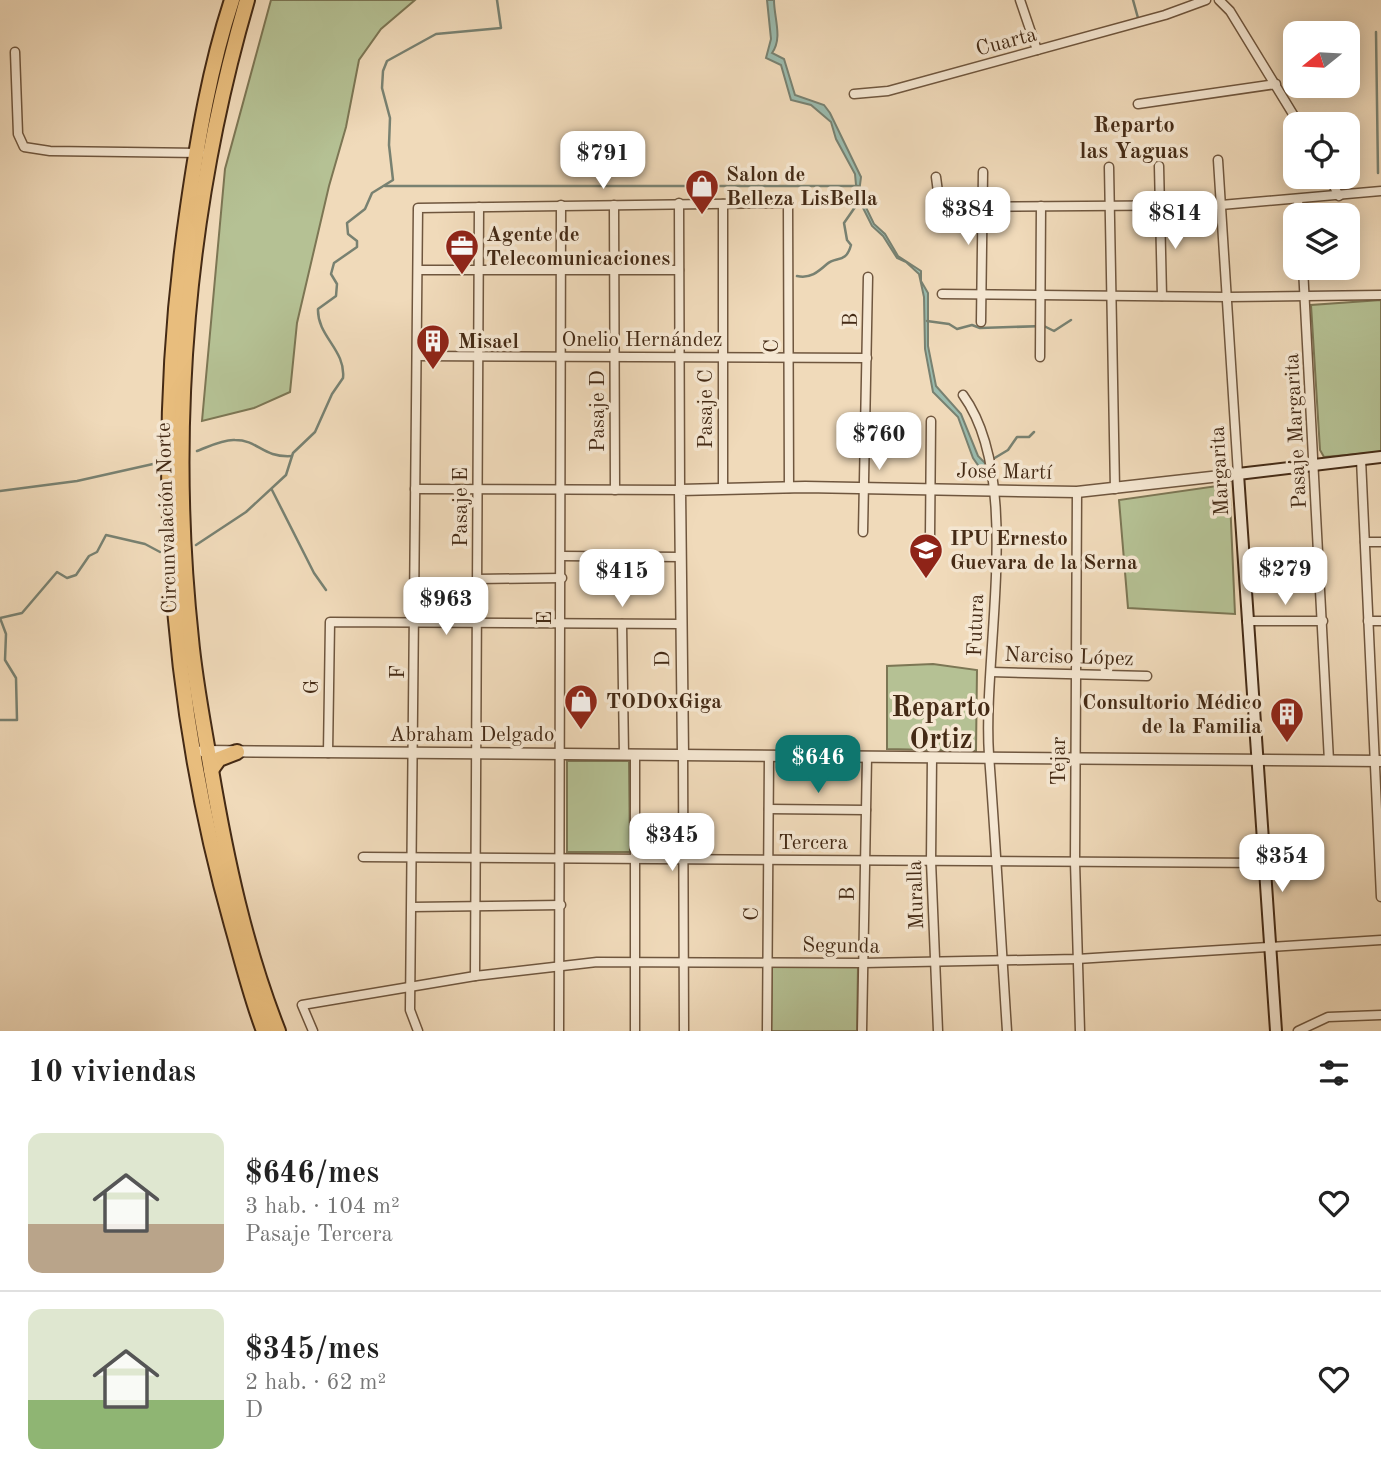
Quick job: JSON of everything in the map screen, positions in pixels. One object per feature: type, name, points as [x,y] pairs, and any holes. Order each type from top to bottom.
[{"type":"highway","name":"Circunvalación Norte","points":[[232,0],[203,153],[188,312],[181,464],[191,642],[211,852],[264,1031]]},
{"type":"highway","name":"Circunvalación Norte","points":[[203,153],[247,0]]},
{"type":"highway","name":"Circunvalación Norte","points":[[201,751],[211,770],[224,850],[278,1031]]},
{"type":"highway","points":[[211,770],[219,759],[237,752]]},
{"type":"main road","name":"José Martí","points":[[1238,474],[1381,457]]},
{"type":"main road","name":"Margarita","points":[[1238,474],[1276,1031]]},
{"type":"street","points":[[1020,0],[1038,50]]},
{"type":"street","name":"Cuarta","points":[[854,94],[888,91],[1165,15],[1206,0]]},
{"type":"street","points":[[1219,0],[1230,10],[1292,112]]},
{"type":"street","points":[[15,52],[18,134],[24,147],[50,151],[203,153]]},
{"type":"street","points":[[1138,104],[1276,84]]},
{"type":"street","name":"Margarita","points":[[1218,160],[1238,474]]},
{"type":"street","points":[[1159,166],[1162,296]]},
{"type":"street","points":[[1109,167],[1109,296],[1115,489]]},
{"type":"street","points":[[981,322],[983,172]]},
{"type":"street","points":[[936,177],[940,207],[1221,205],[1381,191]]},
{"type":"street","points":[[1335,189],[1339,196]]},
{"type":"street","name":"D","points":[[679,203],[684,1031]]},
{"type":"street","name":"C","points":[[723,204],[788,203],[789,488]]},
{"type":"street","points":[[479,207],[723,204]]},
{"type":"street","name":"Pasaje C","points":[[723,204],[723,489]]},
{"type":"street","name":"E","points":[[559,1031],[562,754],[561,205]]},
{"type":"street","name":"Pasaje D","points":[[614,205],[615,490]]},
{"type":"street","points":[[1040,357],[1041,206]]},
{"type":"street","name":"F","points":[[418,1031],[410,1010],[406,987],[414,858],[418,208],[479,207]]},
{"type":"street","name":"Pasaje E","points":[[475,976],[479,207]]},
{"type":"street","points":[[418,270],[679,270]]},
{"type":"street","name":"B","points":[[863,532],[868,277]]},
{"type":"street","name":"Pasaje Margarita","points":[[1303,280],[1329,761]]},
{"type":"street","points":[[942,294],[1228,298],[1381,295]]},
{"type":"street","name":"Onelio Hernández","points":[[417,356],[867,358]]},
{"type":"street","name":"Futura","points":[[963,395],[980,424],[996,489],[989,757],[1007,1031]]},
{"type":"street","points":[[930,538],[931,421]]},
{"type":"street","points":[[1361,459],[1368,621],[1378,761],[1381,897]]},
{"type":"street","name":"José Martí","points":[[415,489],[930,488],[1077,492],[1238,474]]},
{"type":"street","name":"Tejar","points":[[1077,492],[1075,862],[1080,1031]]},
{"type":"street","points":[[1365,542],[1381,542]]},
{"type":"street","points":[[562,556],[681,556]]},
{"type":"street","points":[[477,579],[562,578]]},
{"type":"street","points":[[1247,621],[1323,621]]},
{"type":"street","points":[[1368,621],[1381,621]]},
{"type":"street","name":"G","points":[[328,752],[330,622],[414,622]]},
{"type":"street","points":[[414,622],[681,624]]},
{"type":"street","points":[[622,624],[635,859],[635,1031]]},
{"type":"street","name":"Narciso López","points":[[991,671],[1147,676]]},
{"type":"street","name":"Abraham Delgado","points":[[201,751],[1378,761]]},
{"type":"street","name":"C","points":[[767,1031],[769,756]]},
{"type":"street","name":"B","points":[[862,1031],[867,757]]},
{"type":"street","name":"Muralla","points":[[932,757],[931,861],[938,1031]]},
{"type":"street","points":[[769,809],[866,810]]},
{"type":"street","name":"Tercera","points":[[363,857],[1264,863]]},
{"type":"street","points":[[412,907],[561,905]]},
{"type":"street","name":"Segunda","points":[[313,1031],[302,1005],[475,976],[560,966],[635,960],[863,963],[1077,959],[1381,940]]},
{"type":"street","points":[[1298,1031],[1328,1017],[1381,1015]]},
{"type":"green space","points":[[271,0],[415,0],[381,29],[359,60],[346,127],[329,186],[297,323],[290,392],[254,408],[202,421],[225,169]]},
{"type":"green space","points":[[1381,300],[1381,452],[1324,457],[1320,450],[1311,305]]},
{"type":"green space","points":[[1217,486],[1230,499],[1235,614],[1128,608],[1119,500]]},
{"type":"green space","points":[[933,664],[977,670],[976,751],[887,749],[887,666]]},
{"type":"green space","points":[[567,761],[629,761],[630,852],[567,852]]},
{"type":"green space","points":[[772,965],[858,966],[857,1031],[771,1031]]},
{"type":"shaded area","points":[[767,0],[774,0],[777,28],[777,41],[772,53],[784,59],[795,95],[824,105],[830,113],[861,177],[859,193],[874,224],[885,234],[898,256],[921,271],[921,281],[928,293],[928,346],[936,386],[961,414],[978,456],[985,463],[987,478],[973,458],[958,417],[933,392],[925,349],[924,297],[919,274],[897,258],[883,236],[872,226],[857,196],[855,174],[836,139],[831,122],[811,105],[791,100],[781,65],[766,58],[771,39]]},
{"type":"waterway","points":[[196,545],[246,512],[286,475],[293,453],[315,432],[332,394],[343,378],[340,359],[322,327],[318,309],[336,296],[337,284],[331,274],[334,263],[357,247],[357,241],[348,234],[347,223],[365,209],[372,193],[393,180],[389,145],[390,118],[382,88],[383,71],[387,61],[436,34],[501,28],[497,0]]},
{"type":"waterway","points":[[1133,0],[1138,18]]},
{"type":"waterway","points":[[1376,32],[1378,173]]},
{"type":"waterway","points":[[385,186],[858,186]]},
{"type":"waterway","points":[[797,276],[814,274],[830,262],[846,255],[851,245],[847,240],[844,223],[860,200]]},
{"type":"waterway","points":[[927,321],[949,324],[957,329],[972,325],[980,328],[1044,326],[1054,331],[1071,320]]},
{"type":"waterway","points":[[993,459],[1008,450],[1017,437],[1029,437],[1034,432]]},
{"type":"waterway","points":[[197,451],[235,440],[250,443],[274,454],[292,456]]},
{"type":"waterway","points":[[0,491],[77,481],[153,464]]},
{"type":"waterway","points":[[272,490],[314,573],[326,590]]},
{"type":"waterway","points":[[0,720],[17,720],[16,678],[5,660],[6,634],[0,618],[22,613],[57,572],[67,578],[76,575],[89,556],[97,552],[106,535],[145,544],[160,552]]},
{"type":"place","name":"Salon de Belleza LisBella","points":[[702,216]]},
{"type":"place","name":"Agente de Telecomunicaciones","points":[[462,276]]},
{"type":"place","name":"Misael","points":[[433,371]]},
{"type":"place","name":"IPU Ernesto Guevara de la Serna","points":[[926,580]]},
{"type":"place","name":"TODOxGiga","points":[[581,731]]},
{"type":"place","name":"Consultorio Médico de la Familia","points":[[1287,744]]},
{"type":"district","name":"Reparto las Yaguas","points":[[1134,137]]},
{"type":"district","name":"Reparto Ortiz","points":[[941,722]]}]
